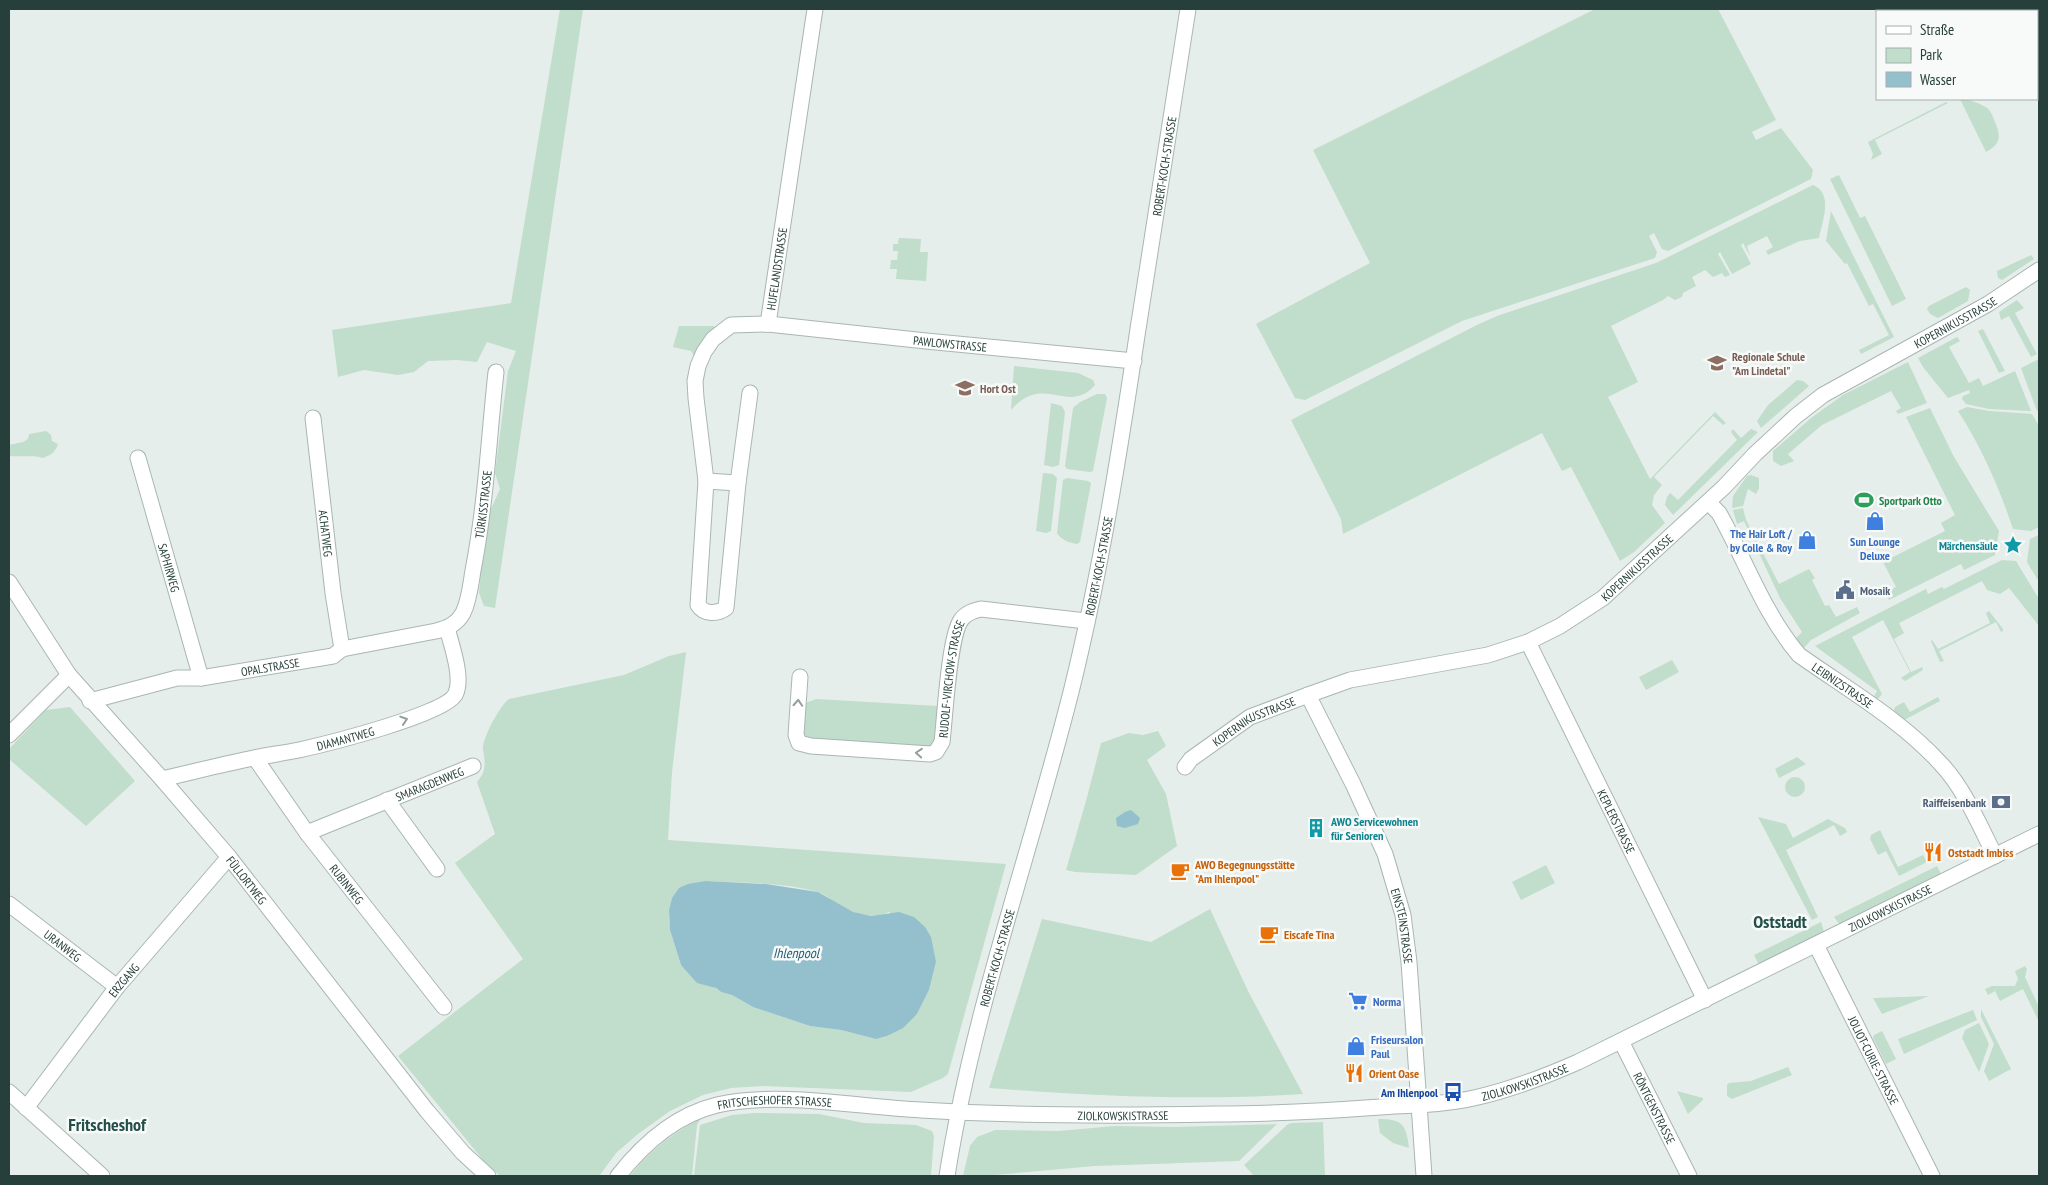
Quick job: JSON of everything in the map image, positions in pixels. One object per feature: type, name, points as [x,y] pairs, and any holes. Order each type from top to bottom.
[{"type":"street","name":"HUFELANDSTRASSE","points":[[750,392],[738,483],[726,608],[710,613],[700,609],[698,605],[706,480],[696,398],[698,366],[713,340],[731,325],[768,324],[815,9]]},
{"type":"street","name":"ROBERT-KOCH-STRASSE","points":[[947,1176],[958,1112],[989,980],[1058,741],[1086,621],[1115,477],[1188,9]]},
{"type":"street","name":"KOPERNIKUSSTRASSE","points":[[1185,767],[1191,759],[1250,717],[1308,695],[1350,680],[1488,655],[1528,642],[1560,626],[1604,598],[1708,502],[1755,454],[1796,416],[1823,395],[1988,304],[2039,270]]},
{"type":"street","name":"PAWLOWSTRASSE","points":[[768,324],[926,342],[1134,361]]},
{"type":"street","name":"TÜRKISSTRASSE","points":[[447,628],[457,622],[464,612],[478,546],[496,372]]},
{"type":"street","name":"ACHATWEG","points":[[313,418],[333,593],[342,649]]},
{"type":"street","name":"SAPHIRWEG","points":[[138,458],[201,678]]},
{"type":"street","points":[[706,480],[738,483]]},
{"type":"street","name":"LEIBNIZSTRASSE","points":[[1708,502],[1720,513],[1764,604],[1790,644],[1799,655],[1904,729],[1942,764],[1956,784],[1995,856]]},
{"type":"street","name":"FÜLLORTWEG","points":[[9,582],[69,675],[229,857],[427,1111],[463,1153],[488,1176]]},
{"type":"street","name":"RUDOLF-VIRCHOW-STRASSE","points":[[800,678],[796,735],[799,743],[811,746],[930,754],[940,749],[942,742],[953,645],[959,625],[966,615],[981,609],[1086,621]]},
{"type":"street","name":"OPALSTRASSE","points":[[90,701],[177,678],[201,678],[332,656],[342,649],[447,628]]},
{"type":"street","name":"DIAMANTWEG","points":[[162,779],[299,750],[362,734],[414,717],[450,700],[455,695],[458,680],[454,653],[447,628]]},
{"type":"street","name":"KEPLERSTRASSE","points":[[1528,642],[1705,1000]]},
{"type":"street","points":[[9,735],[69,675]]},
{"type":"street","name":"EINSTEINSTRASSE","points":[[1308,695],[1375,832],[1393,880],[1405,927],[1424,1176]]},
{"type":"street","name":"RUBINWEG","points":[[255,758],[308,833],[444,1007]]},
{"type":"street","name":"SMARAGDENWEG","points":[[308,833],[473,766]]},
{"type":"street","name":"SMARAGDENWEG","points":[[387,800],[437,870]]},
{"type":"street","name":"ZIOLKOWSKISTRASSE","points":[[958,1112],[1291,1113],[1419,1105],[1470,1099],[1529,1082],[1621,1041],[2039,834]]},
{"type":"street","name":"ERZGANG","points":[[26,1108],[117,987],[229,857]]},
{"type":"street","name":"URANWEG","points":[[9,904],[117,987]]},
{"type":"street","name":"JOLIOT-CURIE-STRASSE","points":[[1816,945],[1932,1176]]},
{"type":"street","name":"RÖNTGENSTRASSE","points":[[1621,1041],[1689,1176]]},
{"type":"street","points":[[9,1092],[102,1176]]},
{"type":"street","name":"FRITSCHESHOFER STRASSE","points":[[618,1176],[642,1149],[677,1122],[700,1111],[736,1102],[769,1100],[958,1112]]},
{"type":"green space","points":[[560,9],[583,9],[495,608],[484,606],[479,593],[485,522],[500,489],[495,473],[508,371],[516,351],[487,342],[477,362],[457,360],[428,361],[414,372],[398,375],[364,370],[338,377],[332,330],[511,303]]},
{"type":"green space","points":[[1595,9],[1718,9],[1776,120],[1752,132],[1756,140],[1781,128],[1813,170],[1811,179],[1668,251],[1662,249],[1654,233],[1649,236],[1657,252],[1655,258],[1462,321],[1305,400],[1295,398],[1256,324],[1370,263],[1313,150]]},
{"type":"green space","points":[[1960,100],[1981,104],[1992,114],[1999,136],[1995,146],[1986,152]]},
{"type":"green space","points":[[1946,102],[1948,103],[1875,140],[1882,154],[1871,160],[1873,154],[1868,142]]},
{"type":"green space","points":[[1839,175],[1860,218],[1865,216],[1906,299],[1892,306],[1830,179]]},
{"type":"green space","points":[[1813,185],[1819,189],[1825,201],[1819,238],[1800,241],[1768,255],[1766,251],[1773,247],[1767,236],[1747,246],[1750,256],[1743,243],[1741,245],[1751,264],[1732,274],[1720,252],[1718,254],[1730,275],[1725,277],[1722,273],[1713,277],[1705,270],[1692,277],[1696,286],[1683,293],[1682,297],[1675,300],[1668,296],[1611,326],[1638,382],[1608,397],[1650,479],[1715,412],[1726,423],[1723,425],[1713,416],[1654,477],[1662,485],[1654,495],[1652,505],[1665,523],[1634,552],[1620,561],[1571,467],[1562,471],[1542,433],[1343,534],[1341,519],[1291,420],[1477,325],[1497,316],[1656,263]]},
{"type":"green space","points":[[1831,211],[1894,337],[1861,354],[1859,350],[1889,335],[1873,304],[1869,306],[1847,263],[1845,264],[1826,241]]},
{"type":"green space","points":[[899,238],[921,239],[920,252],[928,252],[926,281],[896,279],[897,269],[890,269],[891,260],[897,260],[898,251],[893,251],[893,244],[898,244]]},
{"type":"green space","points":[[2031,255],[2034,259],[2002,280],[1998,278],[1997,271]]},
{"type":"green space","points":[[1966,287],[1970,290],[1968,301],[1938,318],[1930,314],[1927,309],[1929,306]]},
{"type":"green space","points":[[2017,300],[2024,308],[2015,313],[2037,354],[2031,357],[2009,316],[2001,320],[1999,312]]},
{"type":"green space","points":[[679,326],[714,326],[715,329],[696,359],[691,351],[673,347]]},
{"type":"green space","points":[[1983,329],[2005,371],[1999,373],[1978,331]]},
{"type":"green space","points":[[1957,337],[1960,341],[1949,347],[1969,383],[1979,378],[1983,386],[2015,371],[2031,411],[1989,409],[1966,404],[1962,399],[1963,396],[1970,393],[1969,390],[1948,398],[1918,358]]},
{"type":"green space","points":[[2039,359],[2039,411],[2037,411],[2021,368]]},
{"type":"green space","points":[[1908,362],[1927,403],[1898,414],[1896,411],[1901,408],[1891,391],[1822,425],[1788,454],[1794,461],[1781,466],[1773,461],[1773,451],[1811,418],[1843,395]]},
{"type":"green space","points":[[1014,366],[1078,373],[1093,380],[1095,385],[1085,393],[1075,397],[1034,394],[1023,399],[1011,410]]},
{"type":"green space","points":[[1797,380],[1803,381],[1809,386],[1761,428],[1757,421],[1768,405]]},
{"type":"green space","points":[[1097,394],[1105,394],[1107,398],[1093,471],[1067,469],[1065,466],[1073,408],[1080,402]]},
{"type":"green space","points":[[1051,403],[1062,406],[1065,412],[1059,465],[1053,467],[1044,465]]},
{"type":"green space","points":[[1967,407],[1989,411],[2032,414],[2039,426],[2039,527],[2031,531],[2013,529],[1989,468],[1975,439],[1958,411]]},
{"type":"green space","points":[[1930,408],[1954,457],[1999,531],[1995,555],[1964,570],[1961,564],[1889,600],[1885,592],[1896,587],[1883,562],[1945,531],[1941,523],[1955,515],[1906,417]]},
{"type":"green space","points":[[1733,429],[1741,438],[1751,429],[1758,432],[1673,515],[1665,505],[1667,497],[1670,493],[1678,500],[1737,440],[1731,432]]},
{"type":"green space","points":[[46,431],[51,435],[52,441],[58,444],[56,450],[50,455],[42,458],[9,456],[9,445],[23,442],[28,439],[29,434]]},
{"type":"green space","points":[[1043,473],[1053,474],[1057,478],[1051,531],[1046,533],[1036,531]]},
{"type":"green space","points":[[1751,475],[1759,478],[1759,488],[1756,494],[1748,489],[1743,506],[1732,508],[1733,496],[1747,476]]},
{"type":"green space","points":[[1067,478],[1091,483],[1080,542],[1077,544],[1066,541],[1057,533],[1063,480]]},
{"type":"green space","points":[[1743,508],[1746,520],[1779,584],[1809,569],[1815,578],[1812,580],[1825,606],[1829,605],[1836,617],[1857,607],[1860,613],[1811,640],[1804,648],[1795,639],[1802,632],[1780,598],[1744,521],[1737,524],[1733,510]]},
{"type":"green space","points":[[2039,535],[2039,582],[2027,562],[2030,539]]},
{"type":"green space","points":[[2002,560],[2016,561],[2039,599],[2039,626],[2009,588],[2000,594],[1987,590],[1982,581],[1899,623],[1904,633],[1894,639],[1911,672],[1922,667],[1923,670],[1905,681],[1901,678],[1910,672],[1883,620],[1852,637],[1882,694],[1877,700],[1873,698],[1877,691],[1815,646],[1926,589],[1928,594],[1942,587],[1944,589]]},
{"type":"green space","points":[[1989,611],[2003,631],[2001,632],[1996,622],[1939,651],[1944,661],[1940,662],[1931,641],[1938,649],[1990,623],[1986,613]]},
{"type":"green space","points":[[686,652],[672,772],[668,840],[1006,864],[948,1074],[911,1092],[763,1086],[731,1088],[703,1095],[670,1111],[617,1152],[599,1176],[500,1176],[483,1160],[398,1056],[523,959],[455,863],[495,834],[477,782],[484,770],[483,749],[486,737],[497,714],[509,699],[624,675],[669,656]],"holes":[[[706,881],[776,885],[804,889],[821,893],[844,908],[863,915],[876,916],[889,912],[936,962],[929,990],[917,1014],[887,1036],[876,1039],[841,1030],[810,1026],[753,1007],[732,995],[721,992],[681,965],[670,930],[669,910],[672,898]]]},
{"type":"green space","points":[[1672,660],[1679,672],[1646,690],[1639,677]]},
{"type":"green space","points":[[1938,697],[1940,701],[1906,719],[1900,719],[1894,710],[1895,707],[1904,702],[1910,712]]},
{"type":"green space","points":[[816,699],[938,706],[941,710],[939,731],[933,746],[928,748],[807,740],[803,737],[803,704]]},
{"type":"green space","points":[[70,707],[135,781],[86,826],[9,759],[9,749],[46,710]]},
{"type":"green space","points":[[1158,731],[1166,746],[1147,760],[1166,794],[1177,846],[1136,875],[1066,870],[1101,743],[1129,733],[1143,735]]},
{"type":"green space","points":[[1797,757],[1806,764],[1779,778],[1775,769]]},
{"type":"green space","points":[[1795,777],[1802,780],[1805,787],[1802,794],[1795,797],[1788,794],[1785,787],[1788,780]]},
{"type":"green space","points":[[1758,817],[1786,824],[1793,838],[1828,819],[1845,828],[1847,832],[1840,836],[1834,825],[1786,850],[1818,917],[1812,920]]},
{"type":"green space","points":[[1880,830],[1898,867],[1923,855],[1927,862],[1899,876],[1886,851],[1878,855],[1870,839],[1871,835]]},
{"type":"green space","points":[[1546,865],[1555,883],[1521,900],[1512,882]]},
{"type":"green space","points":[[1937,866],[1941,874],[1840,925],[1834,917]]},
{"type":"green space","points":[[1210,909],[1248,991],[1303,1094],[1146,1097],[989,1088],[1042,919],[1151,942]]},
{"type":"green space","points":[[1821,922],[1824,932],[1759,965],[1754,955]]},
{"type":"green space","points":[[2025,966],[2027,969],[2025,977],[2039,1007],[2039,1022],[2023,989],[2000,1001],[1995,991],[1988,995],[1985,989],[1992,986],[2015,986],[2018,979],[2015,971]]},
{"type":"green space","points":[[1929,996],[1882,1014],[1873,998]]},
{"type":"green space","points":[[1981,1009],[2011,1069],[1989,1081],[1984,1071],[1994,1044],[1981,1017]]},
{"type":"green space","points":[[1973,1010],[1977,1020],[1904,1054],[1898,1039]]},
{"type":"green space","points":[[1979,1023],[1989,1044],[1979,1072],[1962,1038],[1965,1030]]},
{"type":"green space","points":[[1882,1031],[1896,1059],[1886,1064],[1873,1038],[1874,1035]]},
{"type":"green space","points":[[1788,1067],[1792,1075],[1732,1099],[1727,1096],[1727,1085],[1729,1083],[1751,1081]]},
{"type":"green space","points":[[1677,1091],[1703,1098],[1703,1100],[1688,1114]]},
{"type":"green space","points":[[755,1113],[819,1114],[864,1123],[916,1125],[932,1131],[934,1136],[931,1176],[694,1176],[700,1125],[732,1115]]},
{"type":"green space","points":[[701,1118],[697,1125],[692,1176],[630,1176],[645,1158],[662,1143]]},
{"type":"green space","points":[[1378,1119],[1393,1120],[1401,1124],[1406,1133],[1409,1148],[1393,1143],[1380,1133]]},
{"type":"green space","points":[[1323,1122],[1325,1176],[1254,1176],[1244,1165],[1287,1125],[1291,1123]]},
{"type":"green space","points":[[1277,1124],[1239,1161],[1095,1166],[983,1176],[963,1176],[970,1146],[977,1137],[995,1130],[1059,1131],[1114,1126],[1174,1127]]},
{"type":"water","points":[[1131,810],[1140,818],[1138,824],[1125,828],[1117,826],[1116,818]]},
{"type":"water","name":"Ihlenpool","points":[[706,881],[766,884],[818,892],[853,912],[871,916],[899,912],[914,917],[925,927],[931,937],[936,962],[929,990],[917,1014],[903,1028],[876,1039],[841,1030],[810,1026],[753,1007],[716,988],[697,983],[681,965],[670,930],[669,910],[672,898],[679,888],[688,884]]},
{"type":"place","name":"Regionale Schule \"Am Lindetal\"","points":[[1717,363]]},
{"type":"place","name":"Hort Ost","points":[[965,388]]},
{"type":"place","name":"Sportpark Otto","points":[[1864,500]]},
{"type":"place","name":"Sun Lounge Deluxe","points":[[1875,521]]},
{"type":"place","name":"The Hair Loft / by Colle & Roy","points":[[1807,540]]},
{"type":"place","name":"Märchensäule","points":[[2013,545]]},
{"type":"place","name":"Mosaik","points":[[1845,590]]},
{"type":"place","name":"Raiffeisenbank","points":[[2001,802]]},
{"type":"place","name":"AWO Servicewohnen für Senioren","points":[[1316,828]]},
{"type":"place","name":"Oststadt Imbiss","points":[[1933,852]]},
{"type":"place","name":"AWO Begegnungsstätte \"Am Ihlenpool\"","points":[[1180,871]]},
{"type":"place","name":"Eiscafe Tina","points":[[1269,934]]},
{"type":"place","name":"Norma","points":[[1358,1001]]},
{"type":"place","name":"Friseursalon Paul","points":[[1356,1046]]},
{"type":"place","name":"Orient Oase","points":[[1354,1073]]},
{"type":"place","name":"Am Ihlenpool","points":[[1453,1092]]},
{"type":"district","name":"Oststadt","points":[[1780,921]]},
{"type":"district","name":"Fritscheshof","points":[[107,1124]]}]
